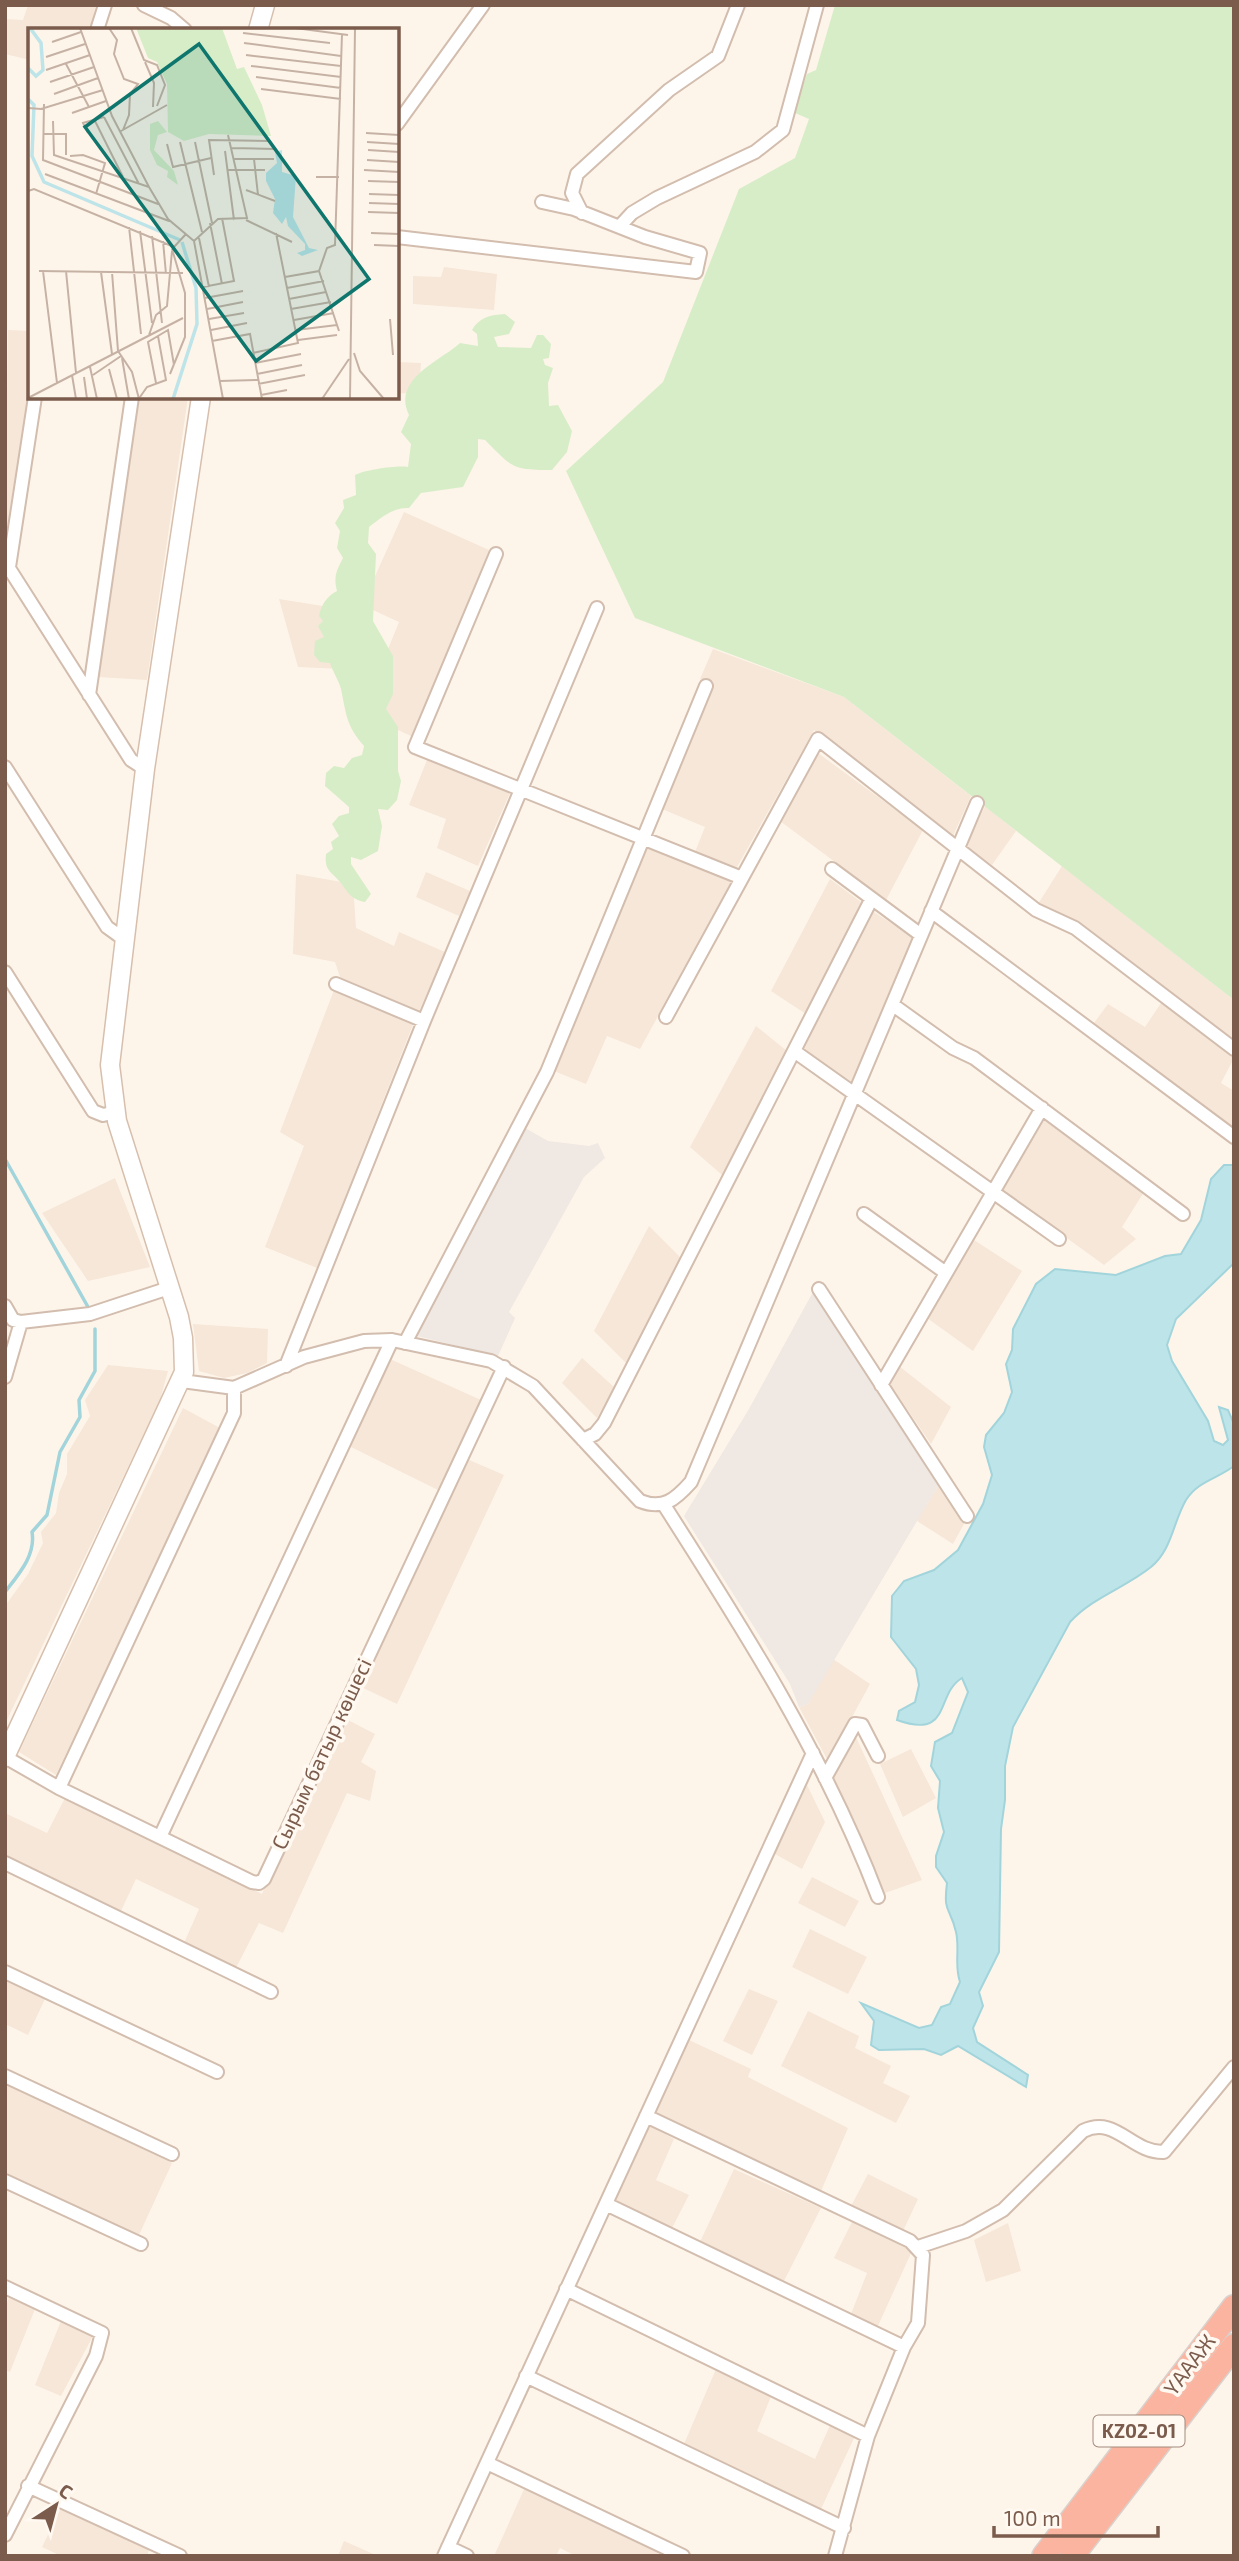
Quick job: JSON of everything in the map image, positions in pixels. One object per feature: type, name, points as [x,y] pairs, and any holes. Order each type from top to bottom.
[{"type":"highway","name":"ҮАААЖ","points":[[1044,2556],[1234,2307]]},
{"type":"highway","name":"ҮАААЖ","points":[[1072,2556],[1234,2346]]},
{"type":"main road","points":[[259,28],[265,5]]},
{"type":"main road","points":[[5,1757],[182,1381],[183,1338],[116,1112],[110,1065],[145,769],[201,399]]},
{"type":"street","points":[[97,28],[105,5]]},
{"type":"street","points":[[144,5],[171,18],[183,28]]},
{"type":"street","points":[[399,121],[483,5]]},
{"type":"street","points":[[582,213],[572,193],[578,174],[669,90],[718,56],[738,5]]},
{"type":"street","points":[[620,226],[632,213],[657,198],[755,152],[783,130],[817,5]]},
{"type":"street","points":[[399,237],[696,272],[700,253],[542,202]]},
{"type":"street","points":[[35,399],[7,565],[131,760],[145,769]]},
{"type":"street","points":[[89,695],[132,399]]},
{"type":"street","points":[[496,554],[415,747],[742,878]]},
{"type":"street","points":[[286,1366],[424,1021],[597,608]]},
{"type":"street","points":[[160,1837],[399,1341],[547,1072],[706,686]]},
{"type":"street","points":[[666,1017],[818,739],[1036,910],[1075,928],[1234,1049]]},
{"type":"street","points":[[5,767],[107,927],[125,940]]},
{"type":"street","points":[[182,1381],[234,1388],[335,1348],[364,1341],[399,1341],[471,1356],[504,1367],[533,1386],[640,1501],[652,1506],[664,1504],[679,1496],[691,1482],[977,803]]},
{"type":"street","points":[[832,869],[921,936]]},
{"type":"street","points":[[583,1440],[595,1434],[604,1423],[871,900]]},
{"type":"street","points":[[931,911],[1234,1137]]},
{"type":"street","points":[[5,972],[93,1111],[103,1115],[116,1112]]},
{"type":"street","points":[[336,984],[424,1021]]},
{"type":"street","points":[[892,1005],[953,1048],[974,1058],[1183,1213]]},
{"type":"street","points":[[794,1051],[1059,1239]]},
{"type":"street","points":[[881,1385],[1042,1108]]},
{"type":"street","points":[[864,1214],[946,1273]]},
{"type":"street","points":[[6,1310],[13,1320],[21,1322],[90,1314],[169,1288]]},
{"type":"street","points":[[820,1289],[967,1516]]},
{"type":"street","points":[[5,1377],[21,1322]]},
{"type":"street","name":"Сырым батыр көшесі","points":[[5,1757],[59,1788],[252,1882],[259,1883],[264,1879],[504,1367]]},
{"type":"street","points":[[59,1788],[234,1413],[234,1388]]},
{"type":"street","points":[[664,1504],[769,1670],[813,1753],[878,1897]]},
{"type":"street","points":[[825,1778],[855,1724],[862,1725],[878,1756]]},
{"type":"street","points":[[467,2556],[446,2551],[813,1753]]},
{"type":"street","points":[[5,1863],[271,1992]]},
{"type":"street","points":[[5,1972],[217,2072]]},
{"type":"street","points":[[919,2247],[966,2231],[1003,2210],[1083,2131],[1095,2125],[1105,2126],[1150,2152],[1164,2152],[1234,2067]]},
{"type":"street","points":[[5,2076],[172,2154]]},
{"type":"street","points":[[646,2116],[919,2247],[923,2255],[918,2323],[904,2347],[868,2436],[835,2556]]},
{"type":"street","points":[[5,2180],[141,2244]]},
{"type":"street","points":[[606,2204],[904,2347]]},
{"type":"street","points":[[5,2287],[102,2333],[96,2356],[5,2535]]},
{"type":"street","points":[[566,2289],[868,2436]]},
{"type":"street","points":[[526,2376],[844,2528]]},
{"type":"street","points":[[486,2463],[683,2556]]},
{"type":"street","points":[[28,2486],[180,2556]]},
{"type":"shaded area","points":[[28,5],[96,5],[90,28],[28,28],[28,60],[5,54],[5,19],[23,20]]},
{"type":"shaded area","points":[[444,267],[497,274],[494,310],[413,304],[413,276],[441,277]]},
{"type":"shaded area","points":[[8,330],[28,331],[28,395],[5,542]]},
{"type":"shaded area","points":[[399,362],[421,363],[419,394],[399,393]]},
{"type":"shaded area","points":[[136,399],[188,399],[147,680],[98,677]]},
{"type":"shaded area","points":[[404,512],[489,550],[413,737],[362,713],[399,622],[362,605]]},
{"type":"shaded area","points":[[279,599],[335,608],[341,669],[298,667]]},
{"type":"shaded area","points":[[713,649],[844,697],[971,796],[953,836],[814,730],[737,867],[695,852],[705,827],[662,809],[714,685],[700,679]]},
{"type":"shaded area","points":[[818,753],[923,830],[886,900],[780,821]]},
{"type":"shaded area","points":[[427,760],[510,793],[478,866],[437,848],[446,819],[409,805]]},
{"type":"shaded area","points":[[985,806],[1016,831],[992,865],[966,846]]},
{"type":"shaded area","points":[[648,847],[732,881],[640,1049],[607,1036],[586,1084],[554,1071]]},
{"type":"shaded area","points":[[1062,866],[1234,1000],[1234,1042],[1079,921],[1038,904]]},
{"type":"shaded area","points":[[426,872],[470,891],[459,916],[416,897]]},
{"type":"shaded area","points":[[296,874],[353,884],[356,928],[394,946],[399,932],[445,952],[419,1011],[340,977],[335,962],[293,954]]},
{"type":"shaded area","points":[[830,879],[861,902],[806,1014],[771,991]]},
{"type":"shaded area","points":[[874,912],[914,938],[852,1082],[803,1050]]},
{"type":"shaded area","points":[[334,990],[414,1022],[317,1268],[265,1247],[304,1146],[280,1132]]},
{"type":"shaded area","points":[[1161,1003],[1234,1058],[1221,1083],[1234,1091],[1234,1129],[1094,1023],[1108,1004],[1145,1027]]},
{"type":"shaded area","points":[[756,1026],[787,1051],[722,1175],[690,1147]]},
{"type":"shaded area","points":[[1045,1119],[1144,1192],[1122,1227],[1136,1239],[1104,1265],[1002,1191]]},
{"type":"shaded area","points":[[525,1128],[548,1141],[589,1146],[598,1143],[605,1158],[584,1177],[509,1312],[515,1318],[498,1356],[413,1335]]},
{"type":"shaded area","points":[[115,1178],[150,1267],[88,1281],[42,1213]]},
{"type":"shaded area","points":[[649,1226],[682,1259],[627,1364],[594,1331]]},
{"type":"shaded area","points":[[974,1240],[1022,1271],[973,1351],[927,1318]]},
{"type":"shaded area","points":[[813,1292],[938,1486],[808,1704],[799,1707],[790,1684],[684,1516],[749,1409]]},
{"type":"shaded area","points":[[193,1324],[268,1329],[267,1363],[247,1373],[224,1378],[199,1371]]},
{"type":"shaded area","points":[[582,1358],[614,1387],[597,1418],[562,1383]]},
{"type":"shaded area","points":[[390,1359],[481,1400],[438,1490],[351,1447]]},
{"type":"shaded area","points":[[108,1365],[168,1371],[160,1400],[5,1724],[5,1606],[28,1574],[43,1543],[41,1532],[56,1513],[59,1493],[67,1474],[67,1454],[90,1416],[85,1400]]},
{"type":"shaded area","points":[[899,1366],[951,1407],[931,1444],[890,1384]]},
{"type":"shaded area","points":[[183,1408],[220,1428],[56,1775],[19,1752]]},
{"type":"shaded area","points":[[467,1459],[504,1475],[397,1704],[361,1687]]},
{"type":"shaded area","points":[[938,1486],[964,1524],[953,1544],[917,1521]]},
{"type":"shaded area","points":[[833,1659],[870,1684],[828,1761],[799,1707],[808,1704]]},
{"type":"shaded area","points":[[344,1718],[375,1734],[361,1762],[376,1771],[370,1801],[347,1793],[283,1933],[259,1923],[236,1968],[184,1943],[199,1909],[136,1879],[120,1913],[5,1857],[5,1813],[47,1833],[65,1798],[262,1894]]},
{"type":"shaded area","points":[[855,1735],[922,1880],[885,1893],[832,1773]]},
{"type":"shaded area","points":[[911,1749],[936,1798],[903,1817],[880,1764]]},
{"type":"shaded area","points":[[807,1785],[825,1822],[802,1869],[775,1854]]},
{"type":"shaded area","points":[[812,1877],[859,1901],[845,1927],[798,1903]]},
{"type":"shaded area","points":[[810,1929],[867,1957],[848,1994],[792,1967]]},
{"type":"shaded area","points":[[5,1981],[45,1999],[28,2035],[5,2024]]},
{"type":"shaded area","points":[[749,1989],[778,2001],[752,2055],[723,2041]]},
{"type":"shaded area","points":[[808,2011],[859,2036],[855,2048],[891,2066],[883,2083],[910,2096],[896,2123],[781,2066]]},
{"type":"shaded area","points":[[689,2040],[751,2069],[748,2077],[848,2128],[821,2191],[655,2113]]},
{"type":"shaded area","points":[[5,2084],[172,2163],[139,2235],[5,2173]]},
{"type":"shaded area","points":[[649,2125],[674,2139],[656,2180],[689,2195],[672,2228],[614,2200]]},
{"type":"shaded area","points":[[734,2169],[821,2208],[784,2281],[700,2242]]},
{"type":"shaded area","points":[[868,2174],[918,2199],[903,2231],[851,2206]]},
{"type":"shaded area","points":[[852,2222],[912,2251],[877,2328],[851,2314],[867,2273],[834,2258]]},
{"type":"shaded area","points":[[1008,2223],[1021,2271],[986,2282],[974,2240]]},
{"type":"shaded area","points":[[9,2298],[35,2309],[10,2372],[5,2370],[5,2307]]},
{"type":"shaded area","points":[[61,2321],[93,2336],[61,2396],[35,2385]]},
{"type":"shaded area","points":[[716,2369],[772,2394],[757,2431],[815,2459],[831,2423],[856,2434],[821,2509],[684,2444]]},
{"type":"shaded area","points":[[525,2487],[669,2556],[576,2556],[560,2548],[556,2556],[494,2556]]},
{"type":"shaded area","points":[[61,2508],[149,2550],[147,2556],[61,2556],[42,2547]]},
{"type":"shaded area","points":[[344,2541],[378,2556],[338,2556]]},
{"type":"green space","points":[[835,5],[1234,5],[1234,1000],[844,697],[635,618],[566,471],[663,382],[739,189],[795,158],[809,119],[795,113],[795,108],[807,74],[816,70]]},
{"type":"green space","points":[[505,314],[515,322],[509,334],[494,337],[498,347],[531,348],[537,335],[543,335],[551,344],[549,358],[543,359],[545,365],[553,368],[548,383],[549,406],[558,405],[572,431],[567,452],[552,470],[520,468],[507,461],[485,440],[478,439],[478,457],[463,487],[421,493],[409,508],[392,511],[369,527],[368,543],[376,554],[373,621],[393,656],[393,694],[386,709],[398,727],[398,771],[401,781],[397,800],[388,810],[378,809],[382,826],[378,851],[361,860],[351,857],[351,864],[371,894],[365,902],[350,895],[326,864],[326,854],[333,849],[331,842],[339,836],[332,824],[339,816],[349,813],[349,807],[325,786],[326,773],[334,766],[344,768],[352,758],[362,755],[364,746],[350,726],[340,686],[330,663],[320,662],[314,655],[315,641],[324,637],[318,626],[323,621],[319,616],[320,612],[327,598],[337,591],[337,570],[343,558],[337,548],[340,531],[335,523],[344,508],[343,500],[356,495],[355,475],[381,468],[408,467],[411,444],[401,432],[409,415],[405,402],[412,381],[460,343],[478,346],[477,334],[472,330],[478,322]]},
{"type":"water","points":[[1224,1165],[1234,1165],[1234,1263],[1176,1319],[1167,1345],[1172,1361],[1208,1421],[1214,1441],[1223,1445],[1228,1440],[1219,1407],[1228,1410],[1234,1424],[1234,1466],[1202,1484],[1186,1500],[1164,1552],[1151,1567],[1099,1599],[1070,1622],[1013,1727],[1005,1766],[1005,1800],[1001,1829],[999,1952],[979,1992],[983,2006],[973,2028],[977,2042],[1028,2075],[1026,2087],[958,2046],[941,2055],[924,2049],[879,2050],[871,2045],[874,2021],[861,2003],[919,2028],[932,2025],[941,2007],[950,2004],[960,1982],[956,1932],[947,1905],[947,1883],[936,1867],[936,1856],[944,1832],[938,1808],[940,1781],[931,1766],[935,1742],[952,1733],[968,1692],[962,1678],[948,1694],[935,1720],[914,1725],[897,1720],[899,1711],[915,1702],[919,1685],[916,1669],[891,1637],[892,1596],[904,1581],[934,1570],[958,1550],[983,1504],[992,1475],[984,1447],[986,1435],[1004,1413],[1012,1392],[1006,1364],[1012,1350],[1013,1329],[1036,1284],[1055,1269],[1116,1275],[1165,1256],[1181,1254],[1201,1220],[1211,1179]]},
{"type":"waterway","points":[[5,1159],[88,1307]]},
{"type":"waterway","points":[[5,1592],[29,1556],[32,1532],[47,1515],[60,1452],[80,1417],[79,1400],[95,1371],[95,1329]]}]
